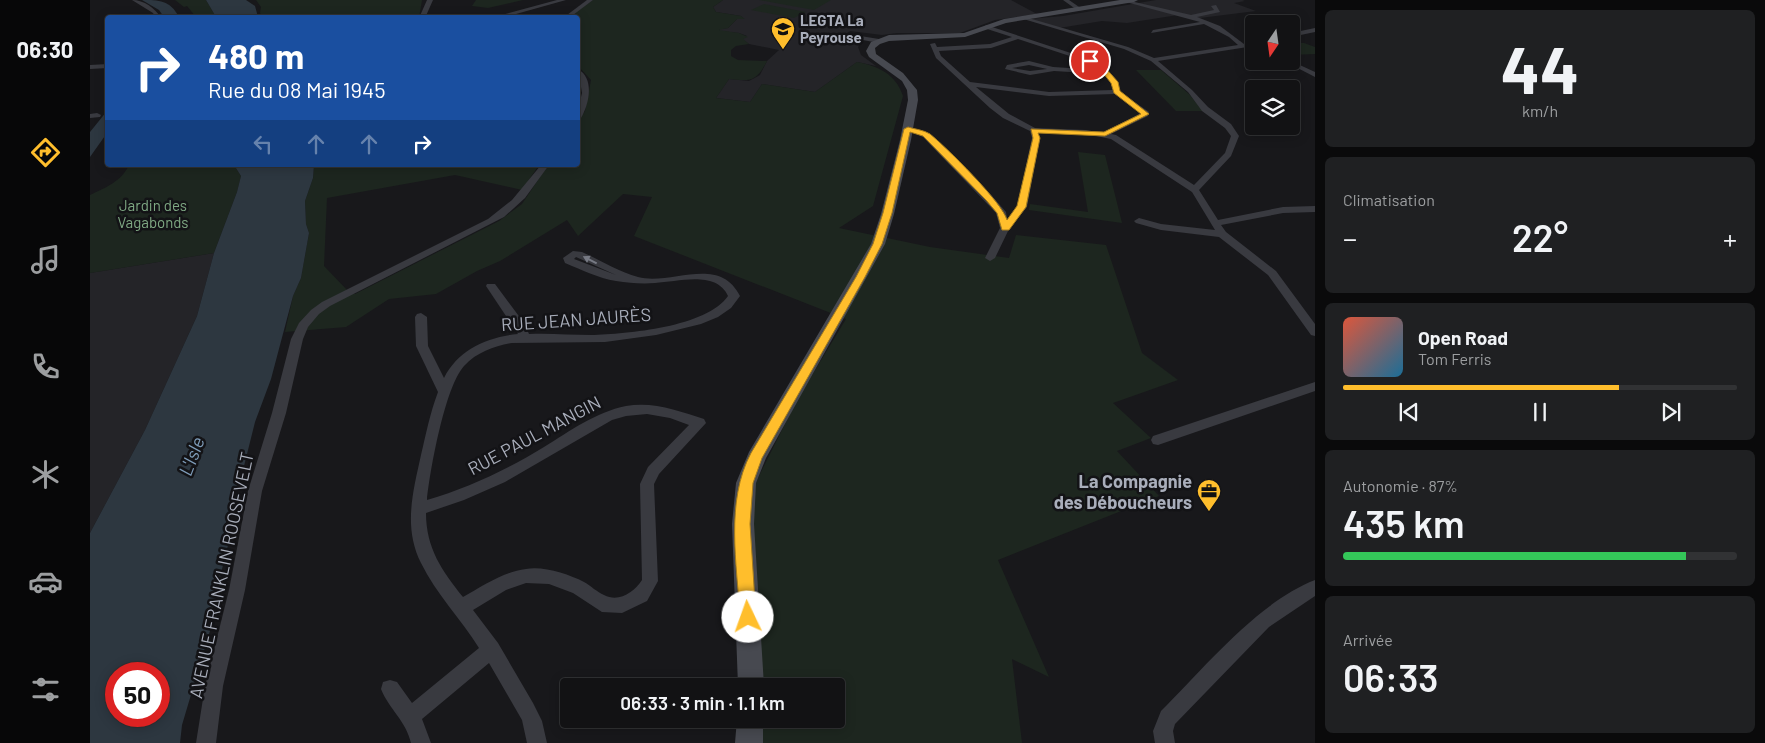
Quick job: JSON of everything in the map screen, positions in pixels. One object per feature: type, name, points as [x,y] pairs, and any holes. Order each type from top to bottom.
[{"type":"main road","points":[[751,678],[742,524],[746,483],[756,457],[861,277],[878,244],[888,213],[908,129],[913,101],[912,89],[900,76],[872,55],[870,48],[879,41],[902,36],[959,36],[1023,18],[1131,0]]},
{"type":"main road","points":[[749,743],[750,728]]},
{"type":"street","points":[[135,0],[156,12],[158,15]]},
{"type":"street","points":[[423,15],[430,0]]},
{"type":"street","points":[[505,15],[563,0]]},
{"type":"street","points":[[582,0],[589,0]]},
{"type":"street","points":[[569,15],[589,0]]},
{"type":"street","points":[[1066,0],[1079,9]]},
{"type":"street","points":[[1131,0],[1204,23],[1226,33],[1242,46]]},
{"type":"street","points":[[1188,17],[1218,11],[1214,6]]},
{"type":"street","points":[[1023,18],[1071,44],[1105,72],[1114,82],[1117,92],[1145,114],[1105,134]]},
{"type":"street","points":[[1153,32],[1204,23]]},
{"type":"street","points":[[986,27],[1019,37],[1071,44],[1126,48],[1152,60],[1190,91],[1205,109],[1228,126],[1235,136],[1231,153],[1223,163],[1200,182],[1195,190]]},
{"type":"street","points":[[1300,34],[1315,30]]},
{"type":"street","points":[[854,36],[879,41]]},
{"type":"street","points":[[1019,37],[984,47],[934,46],[938,57],[1006,116],[1033,130],[1105,134],[1124,144],[1195,190],[1222,234],[1272,273],[1315,332]]},
{"type":"street","points":[[1152,60],[1245,46]]},
{"type":"street","points":[[1053,69],[1048,72],[1007,68],[1028,63],[1053,69],[1105,72]]},
{"type":"street","points":[[90,67],[105,66]]},
{"type":"street","points":[[1300,68],[1315,75]]},
{"type":"street","points":[[580,73],[584,78],[585,91],[580,112]]},
{"type":"street","points":[[968,83],[1006,90],[1049,94],[1117,92]]},
{"type":"street","points":[[908,129],[926,135],[989,198],[1001,212],[1006,228]]},
{"type":"street","points":[[990,258],[1006,228],[1022,207],[1036,138],[1033,130]]},
{"type":"street","name":"AVENUE FRANKLIN ROOSEVELT","points":[[206,743],[214,686],[237,590],[255,491],[279,413],[297,338],[303,326],[314,312],[326,304],[492,221],[509,210],[520,199],[544,167]]},
{"type":"street","points":[[1215,223],[1283,210],[1315,209]]},
{"type":"street","points":[[1139,221],[1161,227],[1222,234]]},
{"type":"street","name":"RUE JEAN JAURÈS","points":[[536,743],[532,720],[492,649],[442,586],[421,543],[417,509],[420,489],[444,392],[453,373],[469,356],[482,348],[497,342],[525,337],[604,338],[668,329],[700,320],[728,307],[734,296],[726,283],[709,277],[634,279],[606,276],[569,261],[568,258],[573,254],[578,254],[634,279]]},
{"type":"street","points":[[491,286],[520,326],[525,337]]},
{"type":"street","points":[[421,317],[422,346],[444,392]]},
{"type":"street","points":[[1158,440],[1315,386]]},
{"type":"street","name":"RUE PAUL MANGIN","points":[[417,509],[443,501],[490,482],[527,464],[609,415],[632,410],[661,409],[699,423],[653,471],[647,484],[650,581],[641,596],[622,604],[602,604],[579,588],[548,576],[526,576],[501,584],[461,608]]},
{"type":"street","points":[[1165,743],[1163,731],[1168,718],[1263,621],[1303,593],[1315,588]]},
{"type":"street","points":[[411,716],[492,649]]},
{"type":"street","points":[[390,689],[411,716],[419,733],[421,743]]},
{"type":"shaded area","name":"LEGTA La Peyrouse","points":[[723,0],[1011,0],[1037,14],[995,20],[960,33],[897,33],[882,35],[850,31],[842,37],[862,41],[858,47],[861,55],[876,66],[857,62],[815,92],[762,84],[750,102],[716,98],[729,79],[749,81],[760,75],[767,61],[779,50],[749,44],[742,39],[747,36],[739,33],[720,31],[720,29],[728,28],[737,19],[744,19],[741,16],[716,12],[713,7]]},
{"type":"shaded area","points":[[1156,0],[1242,0],[1245,1],[1234,3],[1256,11],[1192,19],[1178,15],[1127,23],[1102,21],[1059,28],[1030,19],[1063,16]]},
{"type":"shaded area","points":[[214,253],[197,316],[145,430],[90,533],[90,273]]},
{"type":"green space","points":[[175,0],[206,0],[215,15],[194,15],[187,6],[184,7]]},
{"type":"green space","points":[[256,0],[422,0],[420,15],[262,15],[261,7]]},
{"type":"green space","points":[[476,0],[523,0],[488,8],[472,6]]},
{"type":"green space","points":[[593,0],[723,0],[713,7],[716,12],[741,16],[745,19],[737,19],[728,28],[719,30],[739,33],[748,37],[743,39],[749,44],[736,46],[731,50],[731,56],[738,60],[767,61],[760,73],[752,79],[729,79],[716,98],[750,102],[762,84],[815,92],[857,62],[885,72],[896,82],[903,96],[873,206],[839,228],[930,247],[1009,258],[1016,235],[1106,245],[1142,353],[1178,380],[1113,403],[1151,438],[1117,451],[1159,496],[998,560],[1049,677],[1012,659],[1022,743],[761,743],[761,728],[845,728],[845,678],[761,678],[751,521],[755,484],[797,400],[846,319],[634,236],[652,197],[623,194],[578,236],[567,220],[500,261],[477,271],[436,294],[389,299],[346,327],[285,332],[293,296],[301,278],[309,233],[306,224],[305,201],[313,178],[314,167],[538,167],[522,190],[455,175],[327,198],[324,266],[347,290],[355,294],[499,221],[522,204],[547,167],[580,167],[580,118],[585,111],[591,80],[580,68],[580,15],[571,15]]},
{"type":"green space","points":[[759,0],[831,0],[814,10]]},
{"type":"green space","points":[[764,4],[806,12],[794,18],[751,10]]},
{"type":"green space","points":[[1300,43],[1315,47],[1315,54],[1300,55]]},
{"type":"green space","points":[[1136,70],[1161,70],[1189,94],[1203,111],[1176,111]]},
{"type":"green space","points":[[1078,152],[1105,155],[1122,223],[1029,210],[1030,204],[1088,212]]},
{"type":"green space","name":"Jardin des Vagabonds","points":[[128,167],[235,167],[241,176],[237,192],[214,253],[90,273],[90,195],[118,180]]},
{"type":"water","points":[[142,0],[164,2],[172,7],[178,15],[163,15],[159,10]]},
{"type":"water","points":[[206,0],[246,0],[255,6],[257,15],[215,15]]},
{"type":"water","points":[[105,113],[105,136],[90,157],[90,132]]},
{"type":"water","name":"L'Isle","points":[[235,167],[314,167],[313,178],[305,201],[306,224],[309,233],[301,278],[293,296],[271,379],[255,422],[243,470],[225,526],[230,537],[219,581],[212,624],[182,725],[180,743],[90,743],[90,533],[145,430],[197,316],[214,253],[237,192],[241,176]]},
{"type":"place","name":"LEGTA La Peyrouse","points":[[783,50]]},
{"type":"place","name":"La Compagnie des Déboucheurs","points":[[1209,512]]},
{"type":"route","points":[[748,617],[742,524],[746,483],[756,457],[861,277],[878,244],[888,213],[908,129],[926,135],[989,198],[1001,212],[1006,228],[1022,207],[1036,138],[1033,130],[1105,134],[1141,118],[1145,114],[1140,108],[1130,104],[1123,98],[1117,92],[1114,82],[1101,67],[1090,61]]}]
